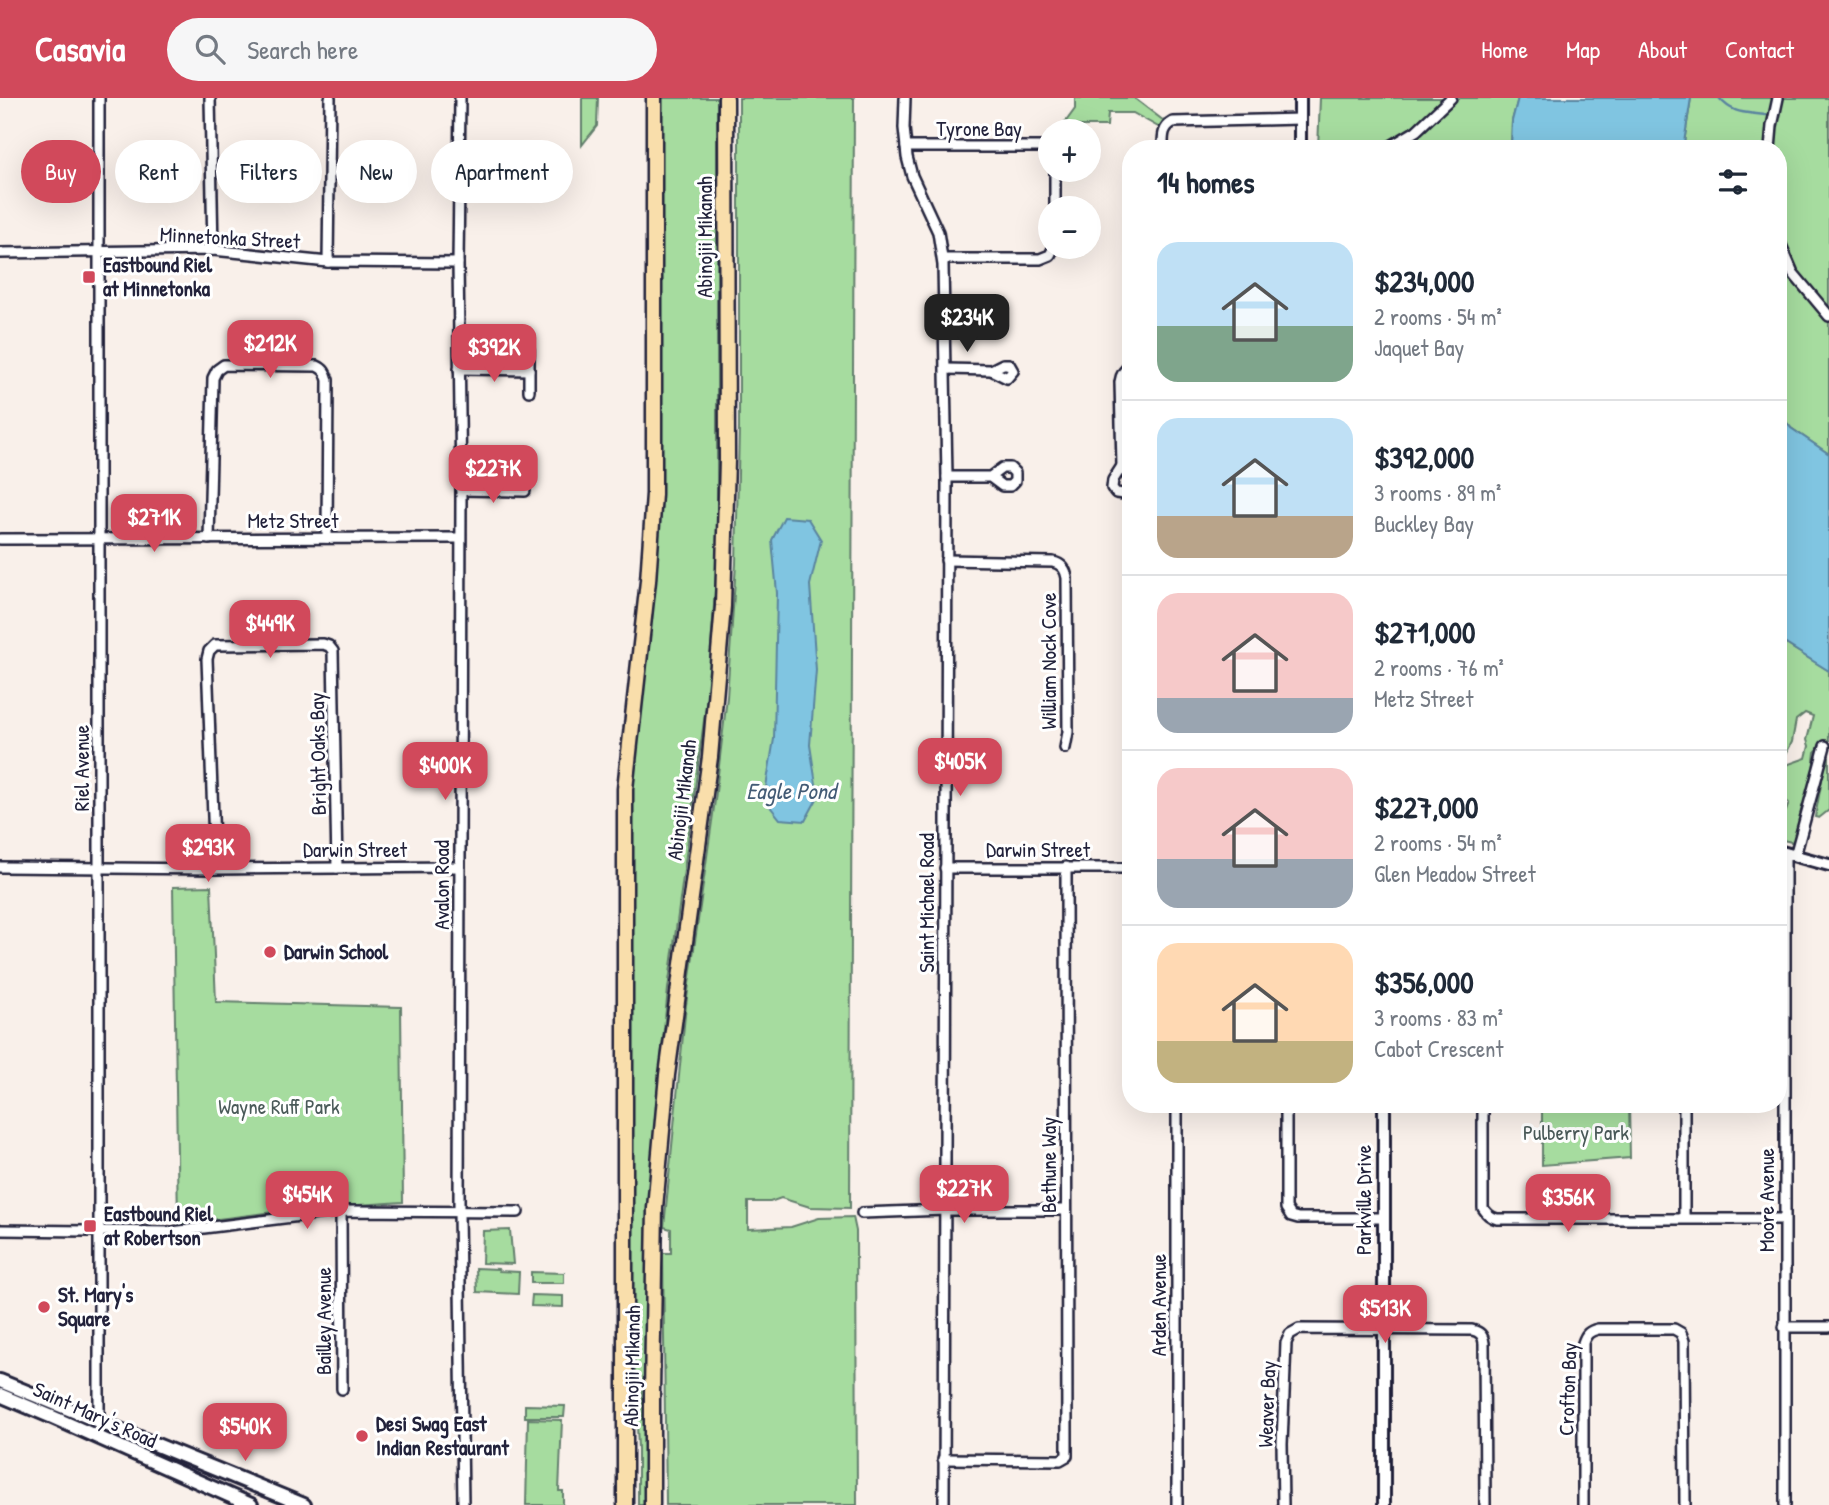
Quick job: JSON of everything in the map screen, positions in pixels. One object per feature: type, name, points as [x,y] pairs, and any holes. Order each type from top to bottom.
[{"type":"main road","name":"Abinojii Mikanah","points":[[625,1505],[625,789],[648,581],[654,495],[654,98]]},
{"type":"main road","name":"Abinojii Mikanah","points":[[652,1505],[655,1208],[667,1075],[709,757],[723,606],[727,460],[726,98]]},
{"type":"main road","name":"Saint Mary's Road","points":[[0,1381],[304,1505]]},
{"type":"main road","name":"Saint Mary's Road","points":[[0,1395],[195,1480],[233,1502],[251,1505]]},
{"type":"main road","points":[[173,1471],[186,1465],[190,1459]]},
{"type":"main road","points":[[195,1480],[218,1470]]},
{"type":"main road","points":[[233,1502],[243,1491],[259,1486]]},
{"type":"street","name":"Riel Avenue","points":[[99,98],[99,1437]]},
{"type":"street","points":[[210,98],[213,250]]},
{"type":"street","points":[[328,262],[330,98]]},
{"type":"street","name":"Avalon Road","points":[[460,98],[459,1211],[463,1505]]},
{"type":"street","name":"Saint Michael Road","points":[[905,98],[906,147],[912,176],[938,232],[943,259],[947,477],[944,1505]]},
{"type":"street","points":[[1300,98],[1300,140]]},
{"type":"street","points":[[1401,140],[1416,131],[1451,98]]},
{"type":"street","points":[[1771,140],[1778,98]]},
{"type":"street","points":[[1163,140],[1165,130],[1173,122],[1300,119]]},
{"type":"street","name":"Tyrone Bay","points":[[906,147],[1038,147]]},
{"type":"street","name":"Minnetonka Street","points":[[0,253],[213,250],[328,262],[458,263]]},
{"type":"street","points":[[943,259],[1038,259]]},
{"type":"street","points":[[1787,259],[1793,273],[1829,316]]},
{"type":"street","points":[[529,350],[529,391]]},
{"type":"street","points":[[209,539],[213,378],[217,370],[224,365],[311,365],[323,369],[328,380],[327,538]]},
{"type":"street","points":[[459,369],[529,370]]},
{"type":"street","points":[[946,369],[991,370]]},
{"type":"street","points":[[1122,374],[1122,466],[1113,480],[1112,488],[1116,493],[1122,494]]},
{"type":"street","points":[[947,477],[990,477]]},
{"type":"street","points":[[461,490],[525,491]]},
{"type":"street","name":"Metz Street","points":[[0,539],[460,538]]},
{"type":"street","name":"William Nock Cove","points":[[946,560],[1054,562],[1063,567],[1067,578],[1068,733],[1065,748]]},
{"type":"street","name":"Bright Oaks Bay","points":[[215,869],[207,659],[209,651],[215,645],[323,644],[333,651],[337,868]]},
{"type":"street","name":"Moore Avenue","points":[[1787,851],[1825,746]]},
{"type":"street","points":[[1787,854],[1829,865]]},
{"type":"street","name":"Darwin Street","points":[[0,867],[459,867]]},
{"type":"street","name":"Bethune Way","points":[[943,1459],[1063,1460],[1067,1456],[1066,867]]},
{"type":"street","name":"Darwin Street","points":[[945,868],[1122,868]]},
{"type":"street","name":"Arden Avenue","points":[[1177,1113],[1177,1505]]},
{"type":"street","points":[[1286,1113],[1286,1208],[1291,1216],[1384,1218]]},
{"type":"street","name":"Parkville Drive","points":[[1384,1113],[1384,1505]]},
{"type":"street","points":[[1483,1113],[1483,1208],[1491,1217],[1784,1219]]},
{"type":"street","points":[[1684,1113],[1684,1218]]},
{"type":"street","name":"Moore Avenue","points":[[1785,1113],[1785,1505]]},
{"type":"street","points":[[862,1213],[1066,1210]]},
{"type":"street","points":[[0,1230],[172,1232],[341,1211],[518,1212]]},
{"type":"street","name":"Bailley Avenue","points":[[341,1211],[342,1389]]},
{"type":"street","points":[[1784,1327],[1829,1327]]},
{"type":"street","name":"Weaver Bay","points":[[1283,1505],[1282,1444],[1286,1343],[1290,1334],[1299,1329],[1479,1332],[1484,1343],[1485,1505]]},
{"type":"street","name":"Crofton Bay","points":[[1583,1505],[1585,1336],[1598,1329],[1674,1329],[1681,1333],[1684,1341],[1685,1505]]},
{"type":"green space","points":[[582,98],[598,98],[597,126],[582,145]]},
{"type":"green space","points":[[659,98],[717,98],[717,562],[708,691],[668,989],[657,1099],[647,1223],[644,1505],[638,1505],[630,1256],[629,791],[652,588]]},
{"type":"green space","points":[[739,98],[854,98],[850,1208],[810,1207],[781,1198],[770,1202],[748,1202],[748,1229],[791,1227],[819,1218],[853,1217],[856,1231],[857,1505],[666,1505],[663,1253],[671,1253],[671,1229],[664,1227],[686,1005],[727,697],[736,564],[739,428]]},
{"type":"green space","points":[[1075,98],[1134,98],[1164,121],[1160,128],[1133,113],[1108,113],[1107,126],[1101,126],[1101,119],[1068,119],[1075,109]]},
{"type":"green space","points":[[1320,98],[1518,98],[1512,121],[1511,140],[1318,140]]},
{"type":"green space","points":[[1691,98],[1829,98],[1829,454],[1787,423],[1787,140],[1684,140]]},
{"type":"green space","points":[[1787,645],[1829,671],[1829,744],[1824,743],[1815,752],[1812,780],[1800,829],[1792,842],[1787,841],[1787,765],[1806,758],[1813,716],[1805,713],[1796,720],[1792,742],[1787,752]]},
{"type":"green space","points":[[1829,756],[1829,810],[1819,818],[1815,817]]},
{"type":"green space","name":"Wayne Ruff Park","points":[[211,886],[216,1002],[401,1007],[403,1202],[299,1209],[178,1224],[173,887]]},
{"type":"green space","name":"Pulberry Park","points":[[1542,1113],[1629,1113],[1630,1158],[1542,1165]]},
{"type":"green space","points":[[510,1230],[513,1264],[482,1263],[483,1231]]},
{"type":"green space","points":[[476,1268],[519,1272],[518,1294],[477,1292]]},
{"type":"green space","points":[[531,1272],[564,1273],[564,1283],[531,1283]]},
{"type":"green space","points":[[532,1295],[563,1296],[563,1307],[531,1306]]},
{"type":"green space","points":[[525,1405],[565,1406],[564,1417],[525,1417]]},
{"type":"green space","points":[[528,1419],[562,1420],[559,1491],[563,1491],[563,1505],[526,1505]]},
{"type":"water","points":[[1518,98],[1691,98],[1684,140],[1511,140],[1512,121]]},
{"type":"water","points":[[1787,423],[1829,454],[1829,671],[1787,645]]},
{"type":"water","name":"Eagle Pond","points":[[784,517],[808,519],[821,540],[810,585],[816,670],[810,745],[818,797],[805,821],[780,819],[764,799],[774,739],[777,593],[772,540]]},
{"type":"waterway","points":[[1719,98],[1735,110],[1766,115]]},
{"type":"place","name":"Eastbound Riel at Minnetonka","points":[[89,277]]},
{"type":"place","name":"Darwin School","points":[[270,952]]},
{"type":"place","name":"Eastbound Riel at Robertson","points":[[90,1226]]},
{"type":"place","name":"St. Mary's Square","points":[[44,1307]]},
{"type":"place","name":"Desi Swag East Indian Restaurant","points":[[362,1436]]}]
